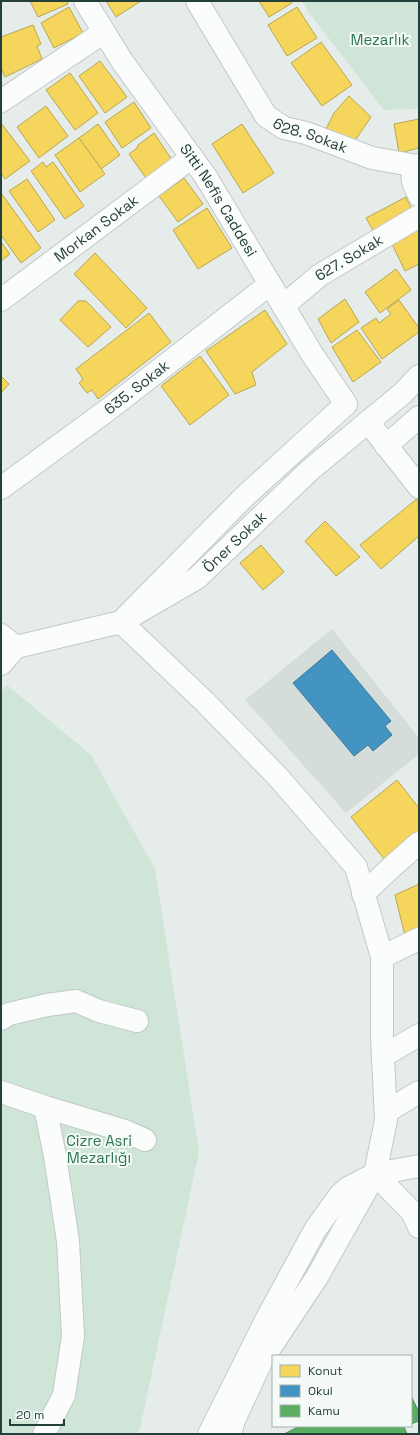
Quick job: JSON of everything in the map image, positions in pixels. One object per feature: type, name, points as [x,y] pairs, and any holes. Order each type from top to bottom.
[{"type":"street","name":"Sitti Nefis Caddesi","points":[[85,1],[122,61],[206,177],[312,354],[346,404],[243,498],[121,622]]},
{"type":"street","name":"628. Sokak","points":[[197,1],[266,116],[284,128],[306,133],[372,158],[418,165]]},
{"type":"street","points":[[1,101],[104,32]]},
{"type":"street","name":"Morkan Sokak","points":[[1,300],[192,157]]},
{"type":"street","points":[[418,165],[412,173],[412,182],[419,194]]},
{"type":"street","name":"627. Sokak","points":[[283,306],[320,275],[419,216]]},
{"type":"street","name":"635. Sokak","points":[[1,488],[110,409],[270,284]]},
{"type":"street","name":"Öner Sokak","points":[[8,641],[121,622],[197,578],[310,470],[403,393],[419,376]]},
{"type":"street","points":[[386,446],[419,417]]},
{"type":"street","points":[[368,422],[419,487]]},
{"type":"street","points":[[121,622],[205,702],[278,778],[356,867],[382,957],[383,1056],[386,1120],[375,1174],[317,1277],[262,1360],[234,1420],[230,1434]]},
{"type":"street","points":[[1,664],[8,641]]},
{"type":"street","points":[[364,894],[419,843]]},
{"type":"street","points":[[382,957],[419,939]]},
{"type":"street","points":[[1,1019],[10,1014],[47,1005],[76,1001],[100,1012],[138,1021]]},
{"type":"street","points":[[383,1056],[419,1035]]},
{"type":"street","points":[[1,1092],[125,1131],[145,1140]]},
{"type":"street","points":[[386,1112],[419,1092]]},
{"type":"street","points":[[44,1434],[64,1395],[73,1336],[68,1241],[55,1156],[45,1107]]},
{"type":"street","points":[[209,1434],[266,1320],[315,1230],[340,1195],[348,1188],[375,1174],[419,1166]]},
{"type":"street","points":[[375,1174],[412,1212],[419,1227]]},
{"type":"shaded area","points":[[332,629],[419,738],[419,754],[346,813],[245,700]]},
{"type":"green space","name":"Mezarlık","points":[[302,1],[419,1],[419,109],[384,110],[310,14]]},
{"type":"green space","name":"Cizre Asri Mezarlığı","points":[[7,685],[91,755],[155,869],[199,1152],[140,1428],[137,1434],[1,1434],[1,692]]},
{"type":"building: Konut","points":[[30,1],[67,1],[68,4],[38,17]]},
{"type":"building: Konut","points":[[106,1],[141,1],[116,17]]},
{"type":"building: Konut","points":[[259,1],[291,1],[292,3],[269,17]]},
{"type":"building: Konut","points":[[69,7],[83,33],[54,48],[41,23]]},
{"type":"building: Konut","points":[[297,7],[317,38],[287,56],[268,25]]},
{"type":"building: Konut","points":[[33,25],[41,44],[37,46],[42,59],[5,77],[1,68],[1,37]]},
{"type":"building: Konut","points":[[321,42],[352,85],[322,106],[291,63]]},
{"type":"building: Konut","points":[[100,61],[127,97],[105,113],[79,76]]},
{"type":"building: Konut","points":[[70,73],[98,113],[75,130],[46,90]]},
{"type":"building: Konut","points":[[349,96],[371,117],[354,142],[325,131],[334,113]]},
{"type":"building: Konut","points":[[134,102],[151,128],[122,148],[105,122]]},
{"type":"building: Konut","points":[[46,106],[68,136],[39,158],[17,127]]},
{"type":"building: Konut","points":[[419,119],[419,148],[399,153],[394,124]]},
{"type":"building: Konut","points":[[1,123],[30,161],[5,179],[1,173]]},
{"type":"building: Konut","points":[[98,124],[120,155],[101,169],[79,138]]},
{"type":"building: Konut","points":[[242,124],[274,173],[243,193],[212,144]]},
{"type":"building: Konut","points":[[154,133],[172,160],[146,178],[129,154]]},
{"type":"building: Konut","points":[[79,138],[105,174],[80,192],[55,155]]},
{"type":"building: Konut","points":[[43,162],[46,167],[53,162],[84,206],[65,219],[31,171]]},
{"type":"building: Konut","points":[[184,178],[203,204],[178,222],[159,196]]},
{"type":"building: Konut","points":[[27,179],[55,220],[38,232],[9,191]]},
{"type":"building: Konut","points":[[1,193],[41,248],[21,263],[1,235]]},
{"type":"building: Konut","points":[[406,197],[414,214],[375,234],[366,218]]},
{"type":"building: Konut","points":[[207,208],[232,248],[198,269],[173,230]]},
{"type":"building: Konut","points":[[419,228],[419,264],[405,271],[391,242]]},
{"type":"building: Konut","points":[[1,242],[10,254],[1,261]]},
{"type":"building: Konut","points":[[95,253],[147,308],[126,328],[74,274]]},
{"type":"building: Konut","points":[[396,269],[411,290],[380,313],[365,292]]},
{"type":"building: Konut","points":[[345,299],[359,322],[331,343],[318,319]]},
{"type":"building: Konut","points":[[399,300],[419,328],[419,332],[382,359],[361,328],[376,318],[379,323],[391,314],[387,309]]},
{"type":"building: Konut","points":[[78,301],[86,301],[111,327],[88,347],[60,320]]},
{"type":"building: Konut","points":[[265,310],[287,344],[252,372],[256,385],[235,394],[206,351]]},
{"type":"building: Konut","points":[[149,313],[171,342],[98,399],[92,390],[87,393],[79,383],[83,379],[76,369]]},
{"type":"building: Konut","points":[[357,330],[381,362],[353,382],[332,347]]},
{"type":"building: Konut","points":[[200,356],[229,395],[190,425],[161,386]]},
{"type":"building: Konut","points":[[1,376],[9,384],[1,393]]},
{"type":"building: Konut","points":[[418,498],[419,536],[381,569],[360,545]]},
{"type":"building: Konut","points":[[325,521],[360,557],[336,576],[305,541]]},
{"type":"building: Konut","points":[[261,545],[284,572],[263,590],[240,563]]},
{"type":"building: Konut","points":[[397,780],[419,808],[419,831],[384,859],[351,817]]},
{"type":"building: Konut","points":[[419,884],[419,930],[405,936],[395,895]]},
{"type":"building: Okul","points":[[332,650],[391,721],[385,726],[392,735],[373,751],[368,745],[354,756],[293,683]]},
{"type":"building: Kamu","points":[[412,1398],[419,1412],[419,1421],[412,1424]]},
{"type":"building: Kamu","points":[[298,1427],[404,1427],[407,1434],[284,1434]]}]
